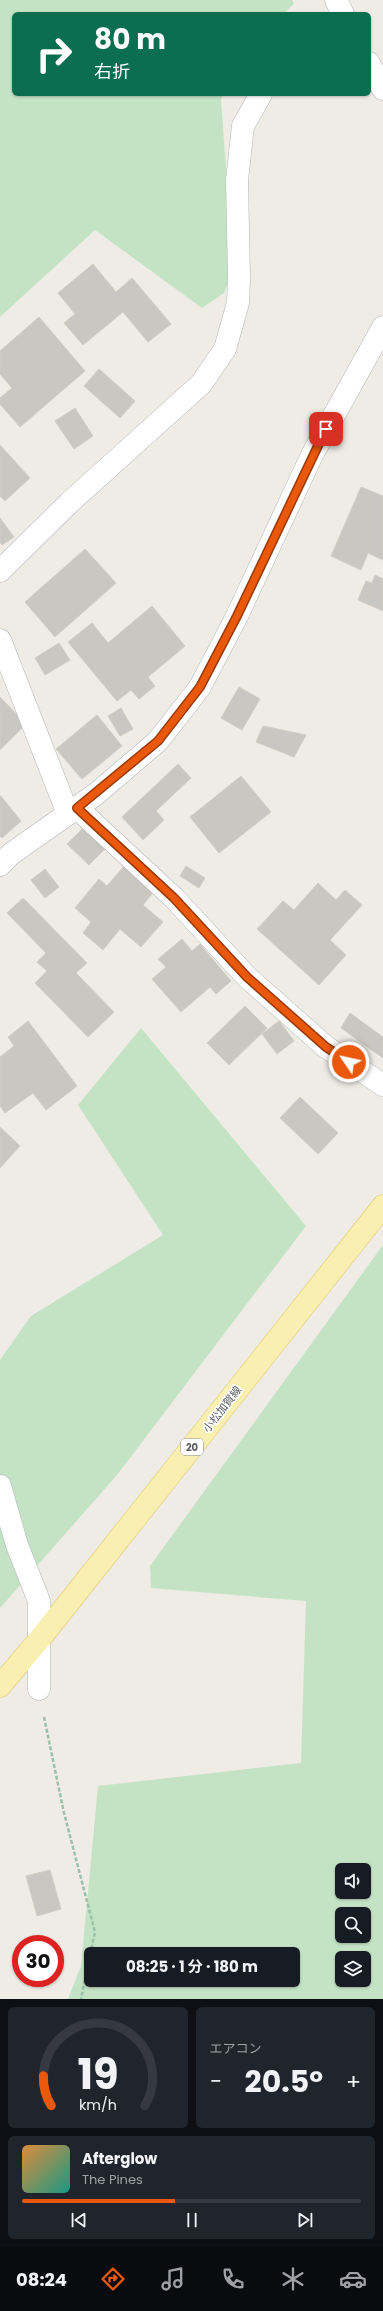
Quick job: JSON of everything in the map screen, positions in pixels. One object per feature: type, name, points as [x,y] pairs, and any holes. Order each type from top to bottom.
[{"type":"main road","name":"小松加賀線","points":[[0,1686],[39,1640],[383,1206]]},
{"type":"street","points":[[371,67],[383,89]]},
{"type":"street","points":[[0,571],[69,503],[201,384],[224,349],[238,303],[239,278],[237,180],[243,126],[260,96]]},
{"type":"street","points":[[0,865],[11,854],[72,811],[158,741],[200,687],[237,616],[312,455],[383,327]]},
{"type":"street","points":[[0,640],[72,811],[174,898],[247,977],[326,1047],[383,1085]]},
{"type":"street","points":[[0,1486],[17,1545],[39,1601],[39,1689]]},
{"type":"path","points":[[39,1689],[64,1813],[95,1932],[81,1999]]},
{"type":"green space","points":[[0,0],[292,0],[294,4],[285,12],[12,12],[12,96],[222,96],[221,99],[233,269],[224,293],[202,308],[95,230],[0,317]]},
{"type":"green space","points":[[141,1028],[306,1226],[117,1475],[0,1608],[0,1360],[31,1316],[163,1235],[78,1105]]},
{"type":"green space","points":[[383,1245],[383,1999],[68,1999],[81,1966],[98,1786],[301,1763],[306,1601],[151,1588],[150,1566]]},
{"type":"building","points":[[93,264],[116,292],[132,278],[171,324],[148,342],[123,312],[83,345],[64,323],[75,314],[58,293]]},
{"type":"building","points":[[39,317],[85,371],[20,427],[0,404],[0,398],[12,388],[0,374],[0,351]]},
{"type":"building","points":[[99,369],[135,401],[120,418],[84,386]]},
{"type":"building","points":[[75,408],[93,436],[74,449],[55,421]]},
{"type":"building","points":[[0,445],[30,478],[5,501],[0,496]]},
{"type":"building","points":[[361,487],[383,496],[383,560],[368,553],[361,570],[331,556]]},
{"type":"building","points":[[0,518],[14,537],[2,545],[0,542]]},
{"type":"building","points":[[85,549],[116,583],[55,637],[25,602]]},
{"type":"building","points":[[375,575],[383,579],[383,611],[358,600],[366,581],[372,583]]},
{"type":"building","points":[[152,606],[185,646],[148,677],[155,686],[139,699],[131,690],[117,701],[68,642],[92,623],[108,643]]},
{"type":"building","points":[[59,643],[70,660],[45,675],[35,658]]},
{"type":"building","points":[[239,687],[260,699],[242,730],[221,718]]},
{"type":"building","points":[[0,697],[26,724],[0,750]]},
{"type":"building","points":[[121,708],[133,729],[120,736],[108,716]]},
{"type":"building","points":[[97,715],[122,746],[82,779],[56,749]]},
{"type":"building","points":[[263,726],[306,735],[294,757],[256,742]]},
{"type":"building","points":[[178,764],[191,778],[156,811],[164,820],[143,840],[122,817]]},
{"type":"building","points":[[241,776],[271,812],[219,853],[190,817]]},
{"type":"building","points":[[0,795],[21,821],[2,838],[0,836]]},
{"type":"building","points":[[86,825],[108,846],[89,865],[67,844]]},
{"type":"building","points":[[125,865],[155,890],[143,905],[163,922],[141,947],[120,929],[103,950],[83,933],[91,922],[75,908],[99,879],[107,886]]},
{"type":"building","points":[[186,866],[205,878],[199,888],[180,876]]},
{"type":"building","points":[[45,869],[59,887],[45,898],[31,880]]},
{"type":"building","points":[[318,883],[336,900],[345,890],[362,905],[330,940],[346,955],[319,985],[257,929],[283,901],[294,910]]},
{"type":"building","points":[[23,898],[87,963],[76,973],[114,1012],[88,1037],[35,983],[47,971],[37,962],[46,953],[7,913]]},
{"type":"building","points":[[182,939],[192,951],[200,944],[231,981],[216,994],[210,987],[181,1012],[152,979],[166,967],[158,959]]},
{"type":"building","points":[[245,1006],[267,1028],[229,1065],[207,1043]]},
{"type":"building","points":[[350,1013],[383,1037],[383,1058],[341,1028]]},
{"type":"building","points":[[28,1021],[77,1086],[46,1110],[33,1093],[5,1113],[0,1106],[0,1057],[14,1046],[8,1037]]},
{"type":"building","points":[[279,1021],[294,1041],[277,1054],[262,1034]]},
{"type":"building","points":[[300,1097],[338,1133],[318,1154],[280,1118]]},
{"type":"building","points":[[0,1127],[20,1146],[0,1168]]},
{"type":"building","points":[[50,1870],[61,1909],[37,1916],[26,1876]]},
{"type":"route","points":[[326,429],[312,455],[237,616],[200,687],[158,741],[96,794],[77,808],[101,832],[174,898],[247,977],[326,1047],[349,1062]]}]
